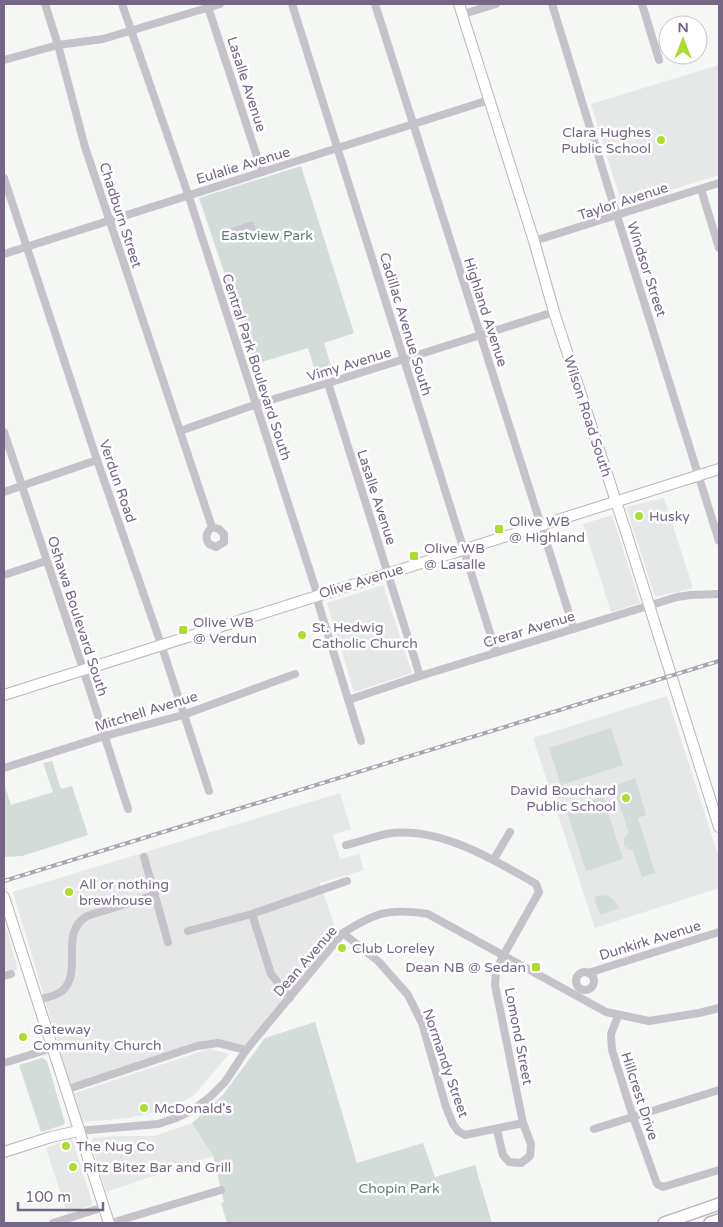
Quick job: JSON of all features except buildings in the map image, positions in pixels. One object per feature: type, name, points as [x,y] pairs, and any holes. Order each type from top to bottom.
[{"type":"highway","points":[[664,1223],[719,1204]]},
{"type":"highway","points":[[710,1223],[719,1220]]},
{"type":"main road","name":"Wilson Road South","points":[[459,4],[534,241],[554,312],[719,827]]},
{"type":"main road","name":"Olive Avenue","points":[[4,695],[719,469]]},
{"type":"main road","points":[[4,899],[78,1131],[110,1223]]},
{"type":"main road","points":[[4,1152],[51,1137],[78,1131]]},
{"type":"street","name":"Chadburn Street","points":[[45,4],[85,147],[212,527]]},
{"type":"street","name":"Central Park Boulevard South","points":[[122,4],[188,195],[256,404],[316,590],[316,596],[361,741]]},
{"type":"street","points":[[4,60],[58,45],[103,39],[208,6],[220,4]]},
{"type":"street","name":"Cadillac Avenue South","points":[[292,4],[496,652]]},
{"type":"street","name":"Highland Avenue","points":[[375,4],[574,629]]},
{"type":"street","points":[[463,14],[496,4]]},
{"type":"street","name":"Windsor Street","points":[[552,4],[719,541]]},
{"type":"street","points":[[642,4],[658,57]]},
{"type":"street","name":"Lasalle Avenue","points":[[208,6],[262,172]]},
{"type":"street","name":"Eulalie Avenue","points":[[4,254],[489,100]]},
{"type":"street","name":"Verdun Road","points":[[4,178],[209,791]]},
{"type":"street","name":"Taylor Avenue","points":[[534,241],[719,183]]},
{"type":"street","points":[[701,189],[719,248]]},
{"type":"street","name":"Vimy Avenue","points":[[180,432],[256,404],[328,384],[554,312]]},
{"type":"street","name":"Lasalle Avenue","points":[[328,384],[420,676]]},
{"type":"street","name":"Oshawa Boulevard South","points":[[4,432],[128,810]]},
{"type":"street","points":[[4,492],[97,460]]},
{"type":"street","points":[[4,575],[46,561]]},
{"type":"street","name":"Crerar Avenue","points":[[348,700],[496,652],[649,606],[691,595],[719,594]]},
{"type":"street","name":"Mitchell Avenue","points":[[4,768],[105,736],[183,715],[295,674]]},
{"type":"street","points":[[494,859],[510,832]]},
{"type":"street","name":"Lomond Street","points":[[346,845],[388,834],[417,834],[444,840],[494,859],[536,884],[539,892],[496,971],[496,985],[524,1123],[531,1144],[530,1156],[521,1163],[509,1162],[503,1155],[497,1130]]},
{"type":"street","points":[[144,857],[168,942]]},
{"type":"street","points":[[188,931],[252,914],[347,881]]},
{"type":"street","points":[[36,1000],[60,992],[68,982],[73,933],[80,920],[87,916],[155,895]]},
{"type":"street","name":"Dean Avenue","points":[[78,1131],[151,1125],[176,1118],[193,1110],[225,1082],[246,1050],[343,934],[360,922],[381,913],[404,910],[428,914],[606,1012],[618,1016],[649,1021],[719,1008]]},
{"type":"street","points":[[252,914],[271,974],[290,998]]},
{"type":"street","name":"Dunkirk Avenue","points":[[588,972],[719,932]]},
{"type":"street","name":"Normandy Street","points":[[343,934],[378,962],[408,995],[422,1023],[446,1107],[458,1131],[465,1135],[497,1130]]},
{"type":"street","name":"Hillcrest Drive","points":[[618,1016],[611,1034],[612,1050],[632,1117],[657,1184],[663,1187],[719,1170]]},
{"type":"street","points":[[65,1090],[197,1046],[218,1043],[246,1050]]},
{"type":"street","points":[[4,1063],[52,1048]]},
{"type":"street","points":[[594,1129],[719,1090]]},
{"type":"street","points":[[497,1130],[524,1123]]},
{"type":"street","points":[[110,1223],[221,1190]]},
{"type":"street","points":[[52,1223],[104,1207]]},
{"type":"shaded area","name":"Clara Hughes Public School","points":[[719,65],[719,175],[622,205],[591,104]]},
{"type":"shaded area","points":[[253,221],[256,230],[234,237],[231,228]]},
{"type":"shaded area","points":[[664,498],[693,588],[655,597],[626,507]]},
{"type":"shaded area","points":[[612,515],[640,603],[611,612],[583,524]]},
{"type":"shaded area","points":[[383,585],[412,673],[354,692],[327,603]]},
{"type":"shaded area","name":"David Bouchard Public School","points":[[667,696],[719,858],[719,888],[595,928],[533,738]]},
{"type":"shaded area","points":[[340,793],[351,829],[333,835],[340,859],[359,854],[364,870],[320,883],[338,936],[243,1047],[234,1042],[199,1044],[70,1084],[13,892]]},
{"type":"shaded area","points":[[4,921],[18,969],[4,974]]},
{"type":"shaded area","points":[[209,1049],[229,1054],[195,1094],[173,1108],[129,1118],[81,1122],[72,1094]]},
{"type":"shaded area","points":[[192,1123],[213,1156],[106,1192],[91,1143],[93,1138],[154,1136]]},
{"type":"shaded area","points":[[72,1138],[93,1205],[67,1213],[46,1148]]},
{"type":"green space","name":"Eastview Park","points":[[301,166],[354,333],[324,343],[333,372],[317,377],[308,348],[255,364],[199,198]]},
{"type":"green space","points":[[611,728],[623,765],[561,785],[549,748]]},
{"type":"green space","points":[[52,761],[61,789],[72,786],[88,835],[22,856],[4,857],[4,784],[11,805],[53,792],[43,763]]},
{"type":"green space","points":[[635,778],[646,815],[638,818],[655,873],[642,877],[633,851],[624,846],[624,838],[629,833],[615,792],[619,784]]},
{"type":"green space","points":[[603,797],[623,859],[586,871],[566,809]]},
{"type":"green space","points":[[602,895],[612,899],[619,908],[600,915],[594,897]]},
{"type":"green space","name":"Chopin Park","points":[[315,1022],[357,1163],[423,1143],[435,1177],[475,1165],[492,1223],[227,1223],[221,1203],[224,1202],[213,1156],[192,1123],[222,1096],[265,1038]]},
{"type":"green space","points":[[42,1058],[47,1061],[65,1123],[41,1132],[19,1065]]},
{"type":"railway","points":[[4,881],[719,661]]},
{"type":"place","name":"Clara Hughes Public School","points":[[661,140]]},
{"type":"place","name":"Husky","points":[[639,516]]},
{"type":"place","name":"Olive WB @ Highland","points":[[499,529]]},
{"type":"place","name":"Olive WB @ Lasalle","points":[[414,556]]},
{"type":"place","name":"Olive WB @ Verdun","points":[[183,630]]},
{"type":"place","name":"St. Hedwig Catholic Church","points":[[302,635]]},
{"type":"place","name":"David Bouchard Public School","points":[[626,798]]},
{"type":"place","name":"All or nothing brewhouse","points":[[69,892]]},
{"type":"place","name":"Club Loreley","points":[[342,948]]},
{"type":"place","name":"Dean NB @ Sedan","points":[[536,967]]},
{"type":"place","name":"Gateway Community Church","points":[[23,1037]]},
{"type":"place","name":"McDonald's","points":[[144,1108]]},
{"type":"place","name":"The Nug Co","points":[[66,1146]]},
{"type":"place","name":"Ritz Bitez Bar and Grill","points":[[73,1167]]}]
